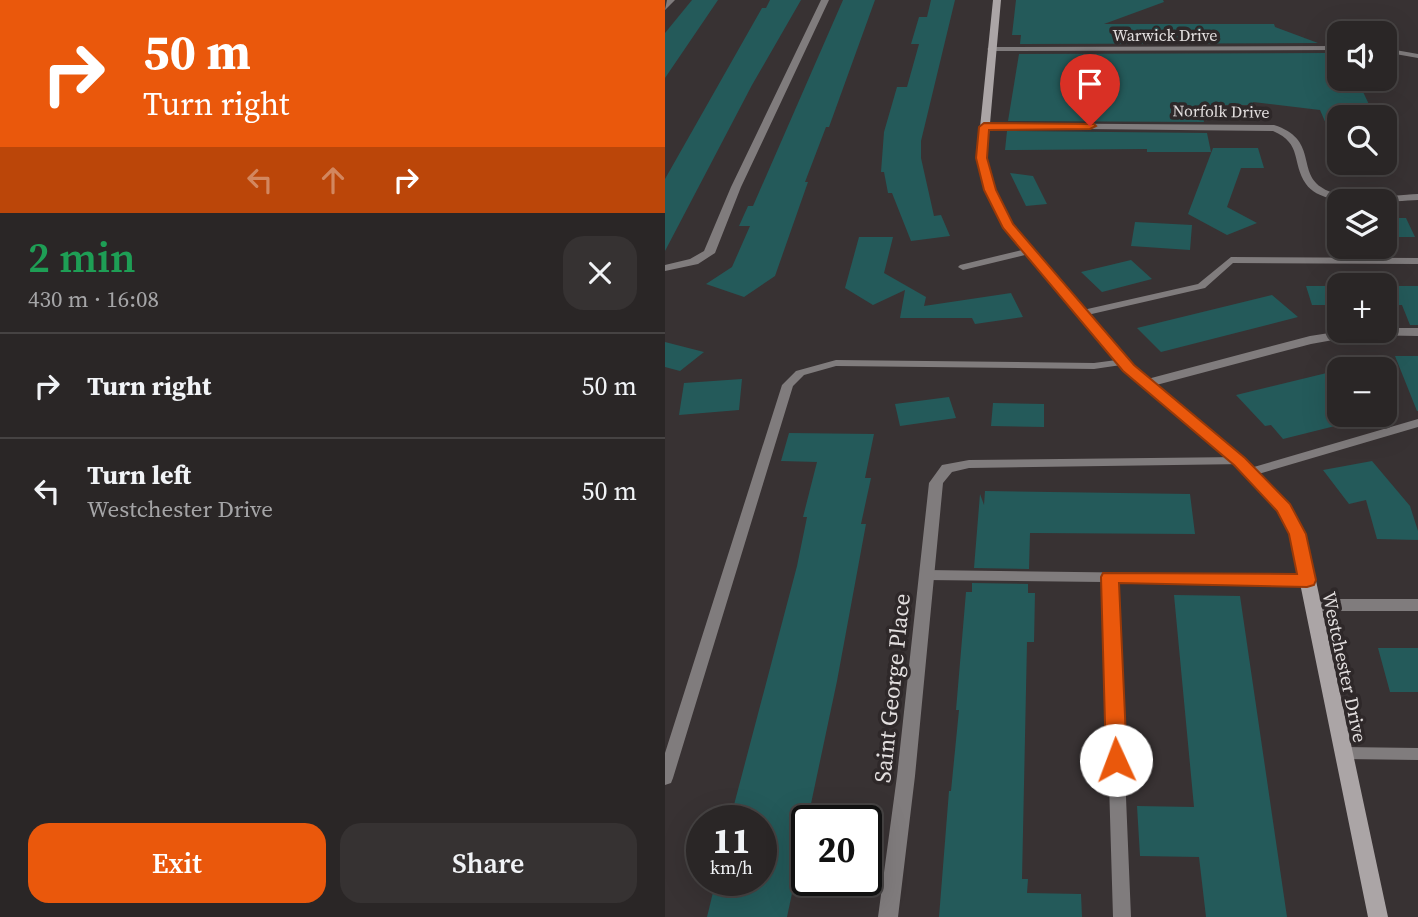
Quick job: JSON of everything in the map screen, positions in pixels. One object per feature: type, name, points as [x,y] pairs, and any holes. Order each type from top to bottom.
[{"type":"street","points":[[665,8],[671,0]]},
{"type":"street","points":[[665,268],[700,261],[709,253],[736,187],[825,0]]},
{"type":"street","name":"Westchester Drive","points":[[997,0],[982,158],[990,190],[1007,226],[1123,362],[1145,384],[1251,471],[1284,508],[1298,534],[1378,917]]},
{"type":"street","name":"Warwick Drive","points":[[991,49],[1327,48]]},
{"type":"street","points":[[1397,52],[1418,56]]},
{"type":"street","name":"Norfolk Drive","points":[[984,127],[1274,128],[1290,133],[1296,139],[1310,181],[1320,191],[1356,197],[1418,197]]},
{"type":"street","points":[[1145,384],[1310,340],[1361,331],[1418,332]]},
{"type":"street","name":"Saint George Place","points":[[888,917],[906,776],[936,483],[947,468],[969,464],[1240,461]]},
{"type":"street","points":[[1313,605],[1418,605]]},
{"type":"lane","points":[[963,267],[1030,251]]},
{"type":"lane","points":[[1083,313],[1201,286],[1231,260],[1418,261]]},
{"type":"lane","points":[[665,778],[788,385],[800,373],[836,363],[1094,366],[1123,362]]},
{"type":"lane","points":[[1251,471],[1418,423]]},
{"type":"lane","points":[[926,575],[1307,580]]},
{"type":"lane","points":[[1109,577],[1122,917]]},
{"type":"lane","points":[[1344,753],[1418,754]]},
{"type":"building","points":[[692,0],[718,0],[665,78],[665,33]]},
{"type":"building","points":[[770,0],[801,0],[752,85],[665,251],[665,179],[762,8],[766,8]]},
{"type":"building","points":[[843,0],[875,0],[829,127],[826,127],[805,182],[808,182],[775,276],[744,297],[706,284],[732,267],[750,226],[739,226],[748,206],[753,206]]},
{"type":"building","points":[[931,0],[955,0],[921,141],[921,158],[934,216],[941,215],[950,236],[911,241],[892,193],[888,193],[884,172],[881,172],[884,132],[897,87],[907,87],[919,44],[911,44],[919,17],[927,17]]},
{"type":"building","points":[[1016,0],[1163,0],[1164,2],[1104,24],[1274,24],[1275,27],[1318,43],[1020,44],[1021,35],[1012,35]]},
{"type":"building","points":[[1327,53],[1327,91],[1363,91],[1369,105],[1327,105],[1327,126],[1320,110],[1253,102],[1254,105],[1201,105],[1204,122],[1008,121],[1019,54]]},
{"type":"building","points":[[1007,131],[1207,133],[1211,152],[1147,152],[1147,149],[1005,150]]},
{"type":"building","points":[[1213,148],[1258,148],[1264,168],[1241,168],[1227,207],[1257,223],[1227,235],[1188,214]]},
{"type":"building","points":[[1010,173],[1033,176],[1047,204],[1026,206]]},
{"type":"building","points":[[1397,218],[1406,218],[1415,237],[1397,237]]},
{"type":"building","points":[[1135,222],[1192,225],[1190,250],[1131,246]]},
{"type":"building","points":[[859,237],[893,237],[884,273],[926,297],[924,306],[1011,293],[1023,317],[975,324],[972,318],[900,318],[905,290],[873,305],[845,288]]},
{"type":"building","points":[[1131,260],[1152,279],[1102,292],[1081,272]]},
{"type":"building","points":[[1306,286],[1327,286],[1327,305],[1312,305]]},
{"type":"building","points":[[1397,286],[1418,286],[1418,325],[1410,325],[1402,305],[1397,305]]},
{"type":"building","points":[[1272,295],[1298,317],[1161,352],[1137,328]]},
{"type":"building","points":[[665,342],[704,352],[680,371],[665,367]]},
{"type":"building","points":[[1418,356],[1418,411],[1397,357]]},
{"type":"building","points":[[1327,373],[1327,427],[1331,427],[1283,439],[1271,425],[1265,426],[1236,395]]},
{"type":"building","points":[[742,379],[739,410],[679,415],[684,383]]},
{"type":"building","points":[[949,397],[956,418],[900,426],[895,404]]},
{"type":"building","points":[[993,403],[1044,404],[1044,427],[991,426]]},
{"type":"building","points":[[789,433],[874,434],[865,478],[871,478],[861,524],[866,524],[811,805],[791,805],[791,896],[787,917],[707,917],[712,896],[777,896],[777,805],[734,805],[797,566],[807,517],[803,517],[817,462],[781,461]]},
{"type":"building","points":[[1372,461],[1410,506],[1418,540],[1377,539],[1366,500],[1349,504],[1323,470]]},
{"type":"building","points":[[985,491],[1190,494],[1195,534],[1030,533],[1029,569],[974,568],[980,494],[984,505]]},
{"type":"building","points":[[972,583],[1028,584],[1028,593],[1035,593],[1034,642],[1027,642],[1022,879],[1028,879],[1027,893],[1081,894],[1082,917],[939,917],[949,791],[959,710],[956,710],[966,592],[972,592]]},
{"type":"building","points":[[1174,595],[1240,596],[1287,917],[1206,917],[1199,857],[1140,856],[1137,806],[1194,807]]},
{"type":"building","points":[[1378,648],[1418,648],[1418,692],[1390,692]]},
{"type":"route","points":[[1090,126],[984,127],[982,158],[990,190],[1007,226],[1129,368],[1240,461],[1284,508],[1298,534],[1307,580],[1109,577],[1116,760]]}]
